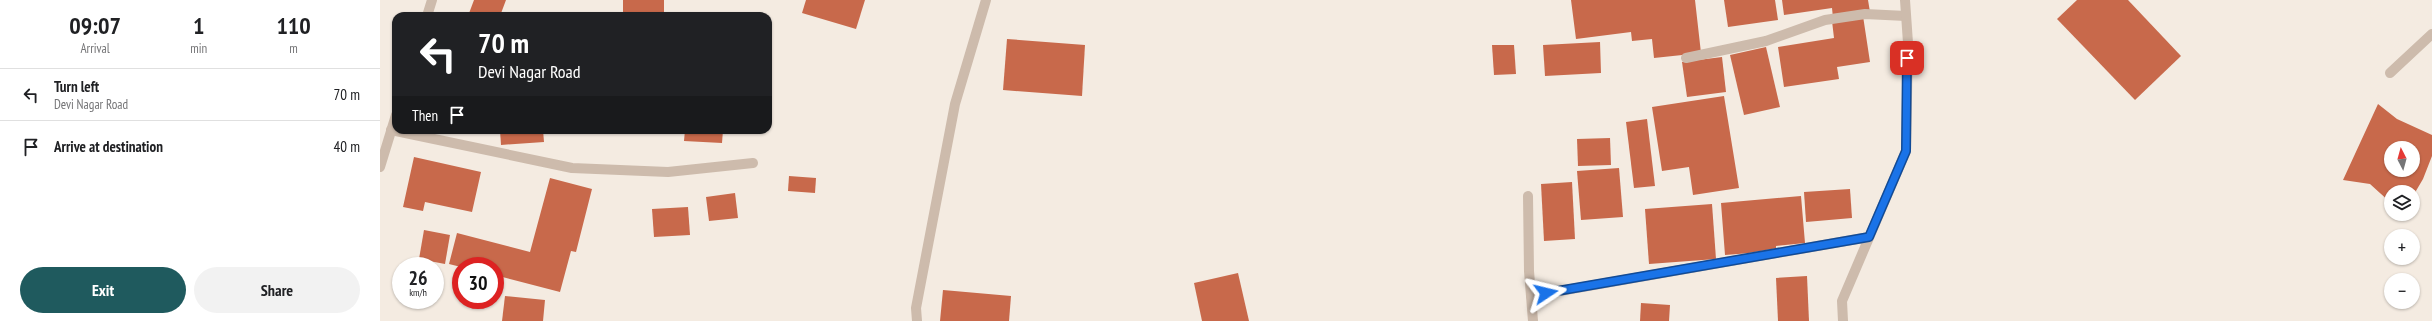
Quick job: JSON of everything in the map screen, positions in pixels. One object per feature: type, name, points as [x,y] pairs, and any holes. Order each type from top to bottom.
[{"type":"street","points":[[428,12],[432,0]]},
{"type":"street","points":[[917,321],[916,308],[956,104],[986,0]]},
{"type":"street","points":[[1843,321],[1842,301],[1906,151],[1905,0]]},
{"type":"street","points":[[1686,58],[1766,41],[1824,20],[1865,14],[1906,16]]},
{"type":"street","points":[[2390,73],[2432,34]]},
{"type":"street","points":[[380,167],[392,127]]},
{"type":"street","points":[[410,134],[572,168],[668,172],[753,163]]},
{"type":"street","points":[[1528,196],[1533,321]]},
{"type":"street","points":[[1531,296],[1869,237]]},
{"type":"building","points":[[474,0],[506,0],[502,12],[470,12]]},
{"type":"building","points":[[623,0],[664,0],[664,12],[623,12]]},
{"type":"building","points":[[806,0],[865,0],[856,29],[802,13]]},
{"type":"building","points":[[1571,0],[1695,0],[1701,53],[1654,58],[1652,39],[1632,41],[1631,32],[1576,39]]},
{"type":"building","points":[[1724,0],[1775,0],[1778,20],[1728,27]]},
{"type":"building","points":[[1782,0],[1868,0],[1870,12],[1833,18],[1832,8],[1784,15]]},
{"type":"building","points":[[2077,0],[2128,0],[2181,56],[2135,100],[2057,19]]},
{"type":"building","points":[[1863,16],[1870,62],[1837,67],[1839,79],[1784,87],[1778,47],[1834,38],[1832,21]]},
{"type":"building","points":[[1007,39],[1085,45],[1082,96],[1003,90]]},
{"type":"building","points":[[1600,42],[1601,73],[1545,76],[1543,45]]},
{"type":"building","points":[[1492,45],[1514,45],[1516,74],[1494,75]]},
{"type":"building","points":[[1766,47],[1780,107],[1744,115],[1730,55]]},
{"type":"building","points":[[1722,57],[1726,92],[1687,97],[1682,62]]},
{"type":"building","points":[[1724,96],[1739,188],[1693,195],[1689,167],[1662,171],[1652,107]]},
{"type":"building","points":[[2378,104],[2397,119],[2432,135],[2432,156],[2419,185],[2384,185],[2384,197],[2370,184],[2343,180]]},
{"type":"building","points":[[1647,119],[1655,186],[1634,188],[1626,122]]},
{"type":"building","points":[[500,134],[543,134],[544,142],[501,145]]},
{"type":"building","points":[[685,134],[723,134],[722,143],[684,141]]},
{"type":"building","points":[[1610,138],[1611,165],[1578,166],[1577,139]]},
{"type":"building","points":[[414,157],[481,172],[472,212],[425,202],[423,211],[403,207]]},
{"type":"building","points":[[1619,168],[1623,217],[1581,220],[1577,171]]},
{"type":"building","points":[[789,176],[816,178],[815,193],[788,191]]},
{"type":"building","points":[[550,178],[592,189],[576,252],[571,251],[560,292],[504,277],[504,257],[452,257],[452,265],[449,264],[457,233],[530,252]]},
{"type":"building","points":[[1572,182],[1575,239],[1544,241],[1541,184]]},
{"type":"building","points":[[1850,189],[1852,218],[1806,222],[1804,192]]},
{"type":"building","points":[[735,193],[738,218],[709,221],[706,197]]},
{"type":"building","points":[[1801,196],[1805,243],[1776,246],[1776,251],[1725,255],[1721,203]]},
{"type":"building","points":[[1712,204],[1716,259],[1649,264],[1645,209]]},
{"type":"building","points":[[688,207],[690,235],[654,237],[652,209]]},
{"type":"building","points":[[424,230],[450,235],[445,264],[444,257],[419,257]]},
{"type":"building","points":[[1238,273],[1249,321],[1202,321],[1194,283]]},
{"type":"building","points":[[1807,276],[1809,321],[1778,321],[1776,278]]},
{"type":"building","points":[[943,290],[1011,296],[1009,321],[940,321]]},
{"type":"building","points":[[505,296],[545,300],[543,321],[502,321]]},
{"type":"building","points":[[1641,303],[1670,305],[1669,321],[1640,321]]},
{"type":"route","points":[[1546,293],[1869,237],[1906,151],[1907,58]]}]
